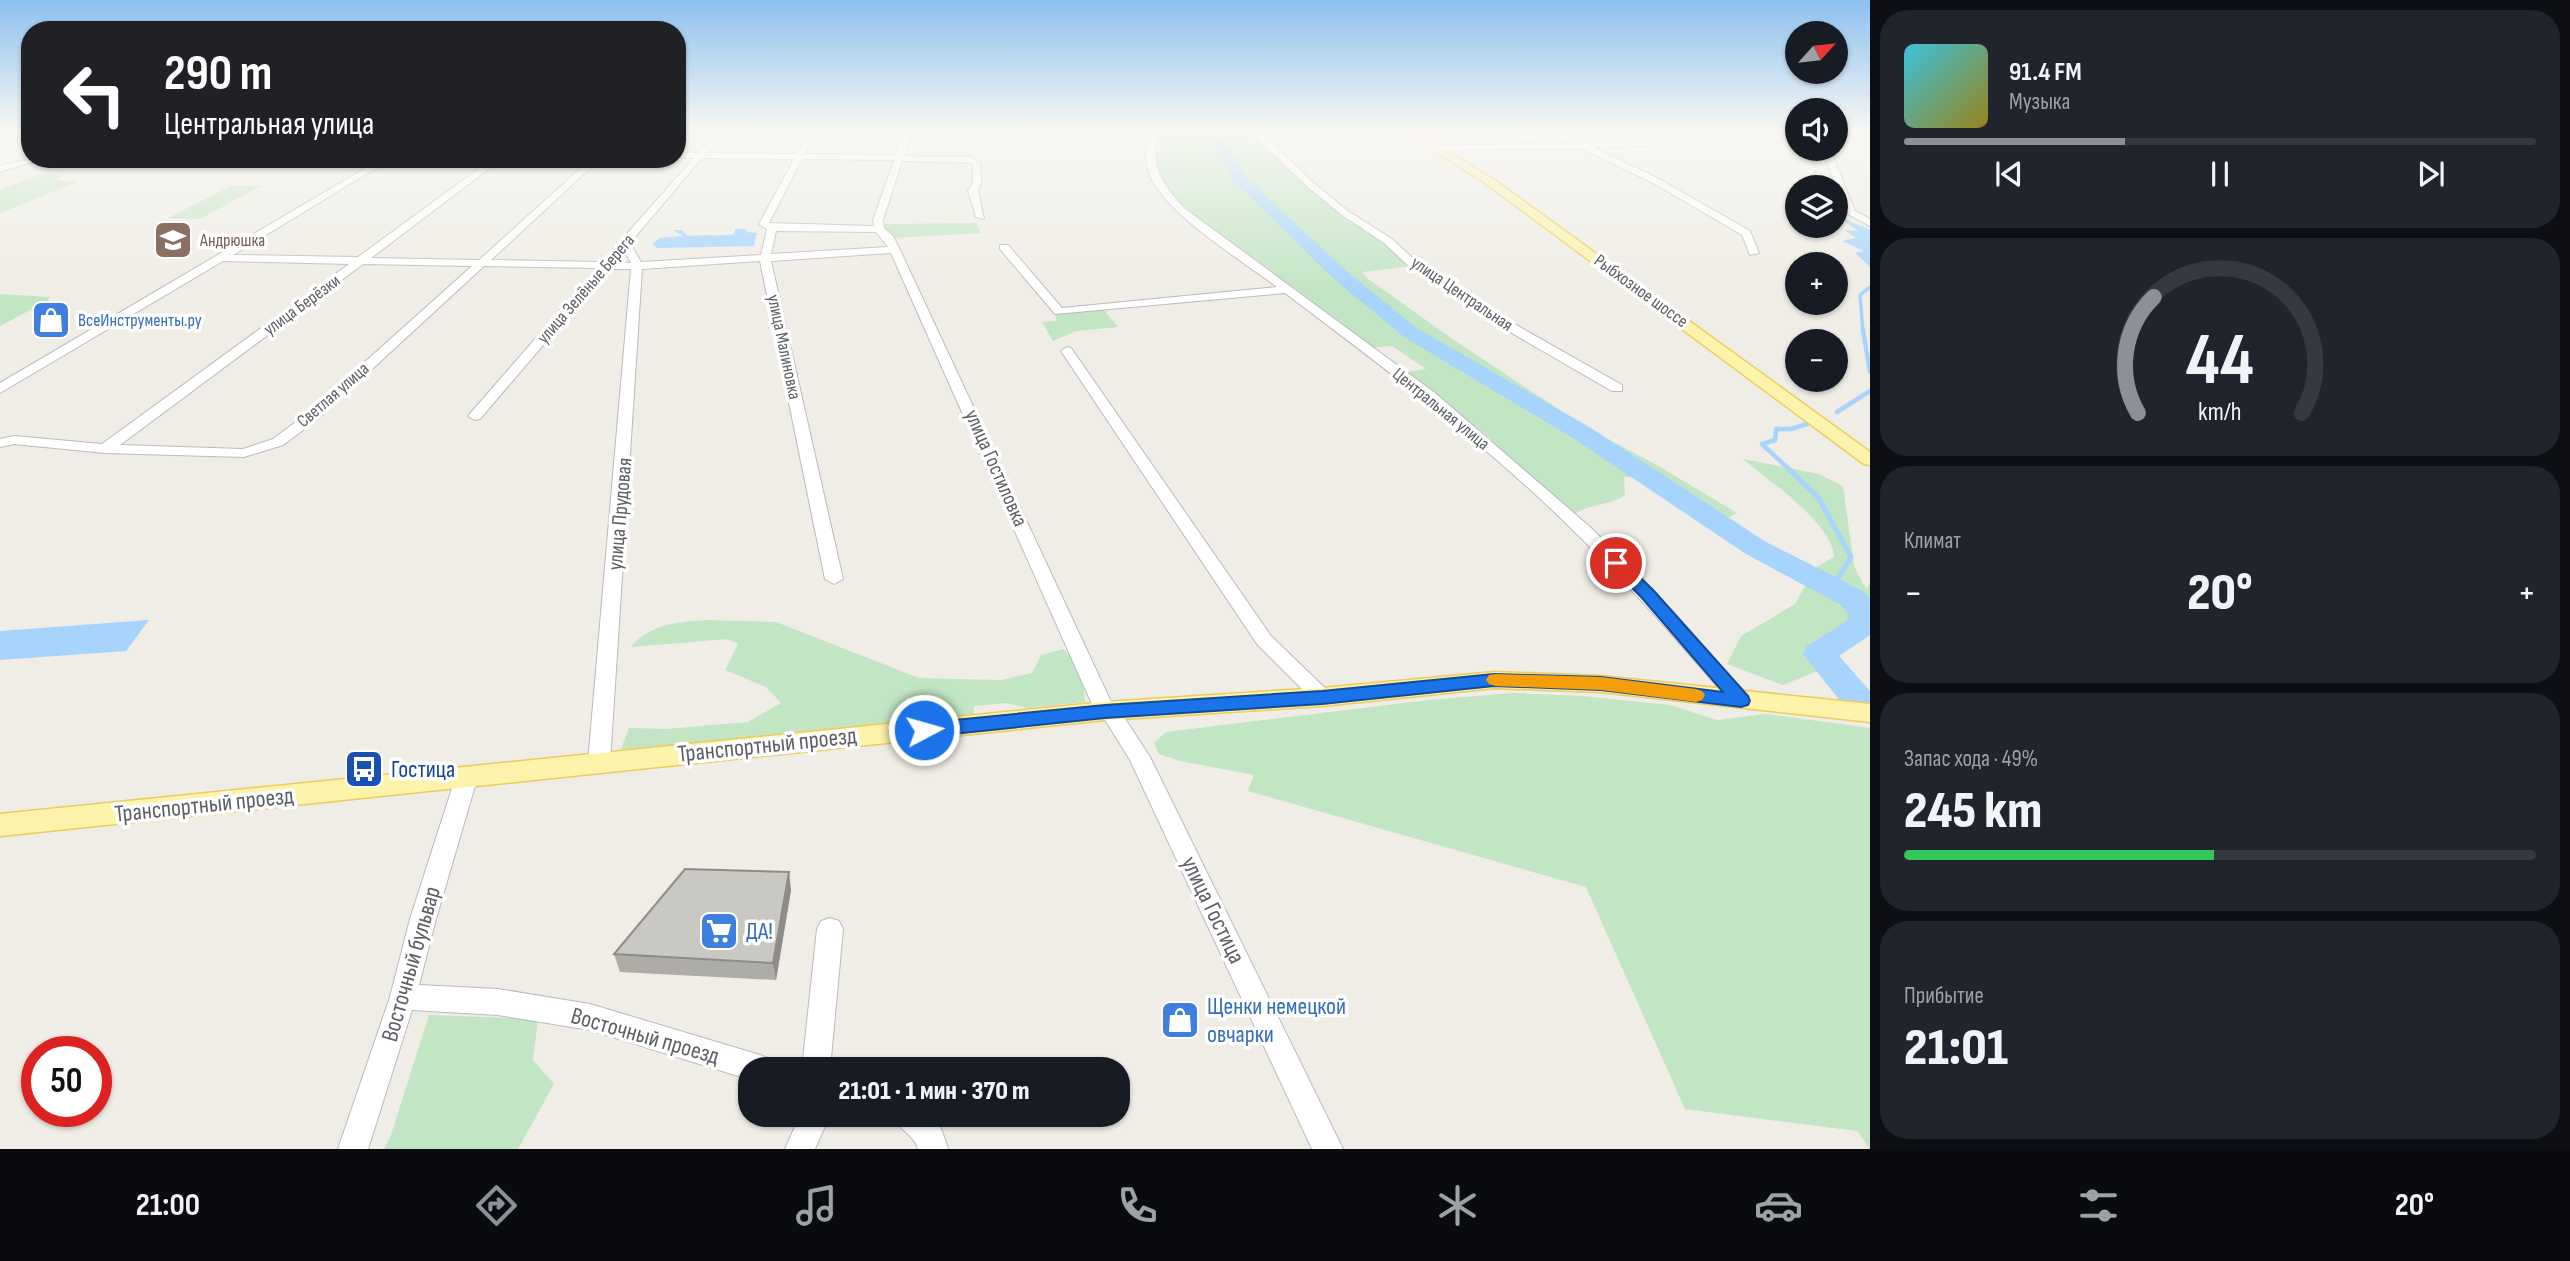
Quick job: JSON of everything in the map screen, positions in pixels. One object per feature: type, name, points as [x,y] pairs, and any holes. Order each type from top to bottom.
[{"type":"main road","name":"Рыбхозное шоссе","points":[[1493,184],[1870,460]]},
{"type":"main road","name":"Транспортный проезд","points":[[0,825],[1108,712],[1322,697],[1494,680],[1601,684],[1870,713]]},
{"type":"street","points":[[0,389],[347,184]]},
{"type":"street","name":"улица Берёзки","points":[[105,449],[465,184]]},
{"type":"street","name":"Светлая улица","points":[[0,443],[14,440],[105,449],[244,453],[278,442],[314,415],[568,184]]},
{"type":"street","name":"улица Зелёные Берега","points":[[475,416],[677,184]]},
{"type":"street","name":"улица Малиновка","points":[[784,184],[764,224],[772,228],[765,259],[834,579]]},
{"type":"street","points":[[772,228],[879,229],[878,220],[890,184]]},
{"type":"street","points":[[976,184],[973,191],[981,217]]},
{"type":"street","name":"Центральная улица","points":[[1157,184],[1181,210],[1430,396],[1584,531],[1648,595],[1741,701]]},
{"type":"street","name":"улица Центральная","points":[[1310,184],[1345,213],[1388,241],[1418,269],[1507,325],[1617,388]]},
{"type":"street","points":[[1661,184],[1746,233],[1754,253]]},
{"type":"street","points":[[1840,184],[1851,213],[1870,223]]},
{"type":"street","name":"улица Гостиловка","points":[[879,229],[889,238],[895,250],[1108,712]]},
{"type":"street","points":[[626,245],[636,259],[635,266]]},
{"type":"street","points":[[1004,247],[1059,312],[1285,290]]},
{"type":"street","points":[[221,258],[635,266],[895,250]]},
{"type":"street","name":"улица Прудовая","points":[[599,762],[638,285],[635,266]]},
{"type":"street","points":[[1067,351],[1264,640],[1322,697]]},
{"type":"street","name":"улица Гостица","points":[[1108,712],[1139,757],[1328,1149]]},
{"type":"street","name":"Восточный бульвар","points":[[354,1149],[403,997],[423,919],[466,779]]},
{"type":"street","points":[[817,1057],[830,929]]},
{"type":"street","name":"Восточный проезд","points":[[403,997],[498,1002],[590,1017],[738,1062]]},
{"type":"street","points":[[800,1149],[810,1127]]},
{"type":"street","points":[[922,1127],[928,1131],[933,1149]]},
{"type":"green space","points":[[16,184],[73,184],[0,213],[0,190]]},
{"type":"green space","points":[[1161,184],[1307,184],[1412,266],[1362,272],[1367,278],[1451,338],[1587,428],[1655,464],[1737,513],[1712,526],[1632,477],[1624,477],[1625,495],[1612,502],[1584,509],[1573,516],[1485,434],[1406,372],[1426,369],[1392,346],[1371,348],[1295,288],[1233,248],[1205,226]]},
{"type":"green space","points":[[231,186],[261,186],[200,219],[168,218]]},
{"type":"green space","points":[[976,223],[981,233],[894,238],[886,230],[885,224]]},
{"type":"green space","points":[[0,294],[49,297],[49,300],[0,326]]},
{"type":"green space","points":[[1103,309],[1118,327],[1076,331],[1053,341],[1042,322],[1057,321],[1055,314]]},
{"type":"green space","points":[[1743,459],[1819,474],[1843,486],[1854,566],[1866,589],[1870,583],[1870,625],[1827,667],[1783,685],[1727,664],[1741,636],[1795,604],[1815,568],[1834,557],[1831,544],[1811,517]]},
{"type":"green space","points":[[705,620],[776,622],[919,678],[1001,680],[1032,673],[1041,655],[1063,649],[1081,667],[1085,702],[1027,708],[1007,703],[974,706],[973,716],[649,749],[621,749],[629,728],[666,729],[748,722],[781,703],[766,687],[725,670],[738,644],[728,639],[631,647],[656,629]]},
{"type":"green space","points":[[1513,693],[1581,696],[1670,705],[1717,720],[1766,714],[1870,728],[1870,1149],[1857,1131],[1685,1109],[1586,887],[1248,791],[1254,775],[1180,761],[1159,754],[1154,743],[1166,732],[1429,700]]},
{"type":"green space","points":[[429,1015],[538,1019],[533,1060],[554,1084],[518,1149],[384,1149],[391,1135]]},
{"type":"water","points":[[1848,220],[1870,230],[1870,267],[1855,253],[1864,251],[1842,241],[1856,238],[1848,230],[1858,231],[1848,224]]},
{"type":"water","points":[[735,229],[757,233],[754,246],[657,248],[652,244],[660,238],[683,236],[673,230],[682,230],[688,236],[728,235],[734,234]]},
{"type":"water","points":[[149,620],[126,651],[0,660],[0,631]]},
{"type":"building","name":"ДА!","points":[[685,869],[789,872],[773,963],[614,954]]},
{"type":"waterway","points":[[1244,184],[1342,276]]},
{"type":"waterway","points":[[1348,280],[1411,333],[1582,433],[1756,548],[1852,598],[1865,613],[1862,626],[1819,654],[1860,702]]},
{"type":"waterway","points":[[1863,332],[1860,295],[1870,287]]},
{"type":"waterway","points":[[1863,330],[1870,372]]},
{"type":"waterway","points":[[1837,412],[1870,391]]},
{"type":"waterway","points":[[1792,472],[1762,444],[1775,440],[1776,429],[1791,429],[1807,424]]},
{"type":"waterway","points":[[1790,470],[1818,497],[1851,557],[1831,589]]},
{"type":"slow traffic","points":[[1495,680],[1601,684],[1696,695]]},
{"type":"place","name":"Андрюшка","points":[[173,240]]},
{"type":"place","name":"ВсеИнструменты.ру","points":[[51,320]]},
{"type":"place","name":"Гостица","points":[[364,769]]},
{"type":"place","name":"ДА!","points":[[719,931]]},
{"type":"place","name":"Щенки немецкой овчарки","points":[[1180,1020]]},
{"type":"route","points":[[924,730],[1105,711],[1111,713],[1322,697],[1494,680],[1601,684],[1741,701],[1648,595],[1616,563]]}]
